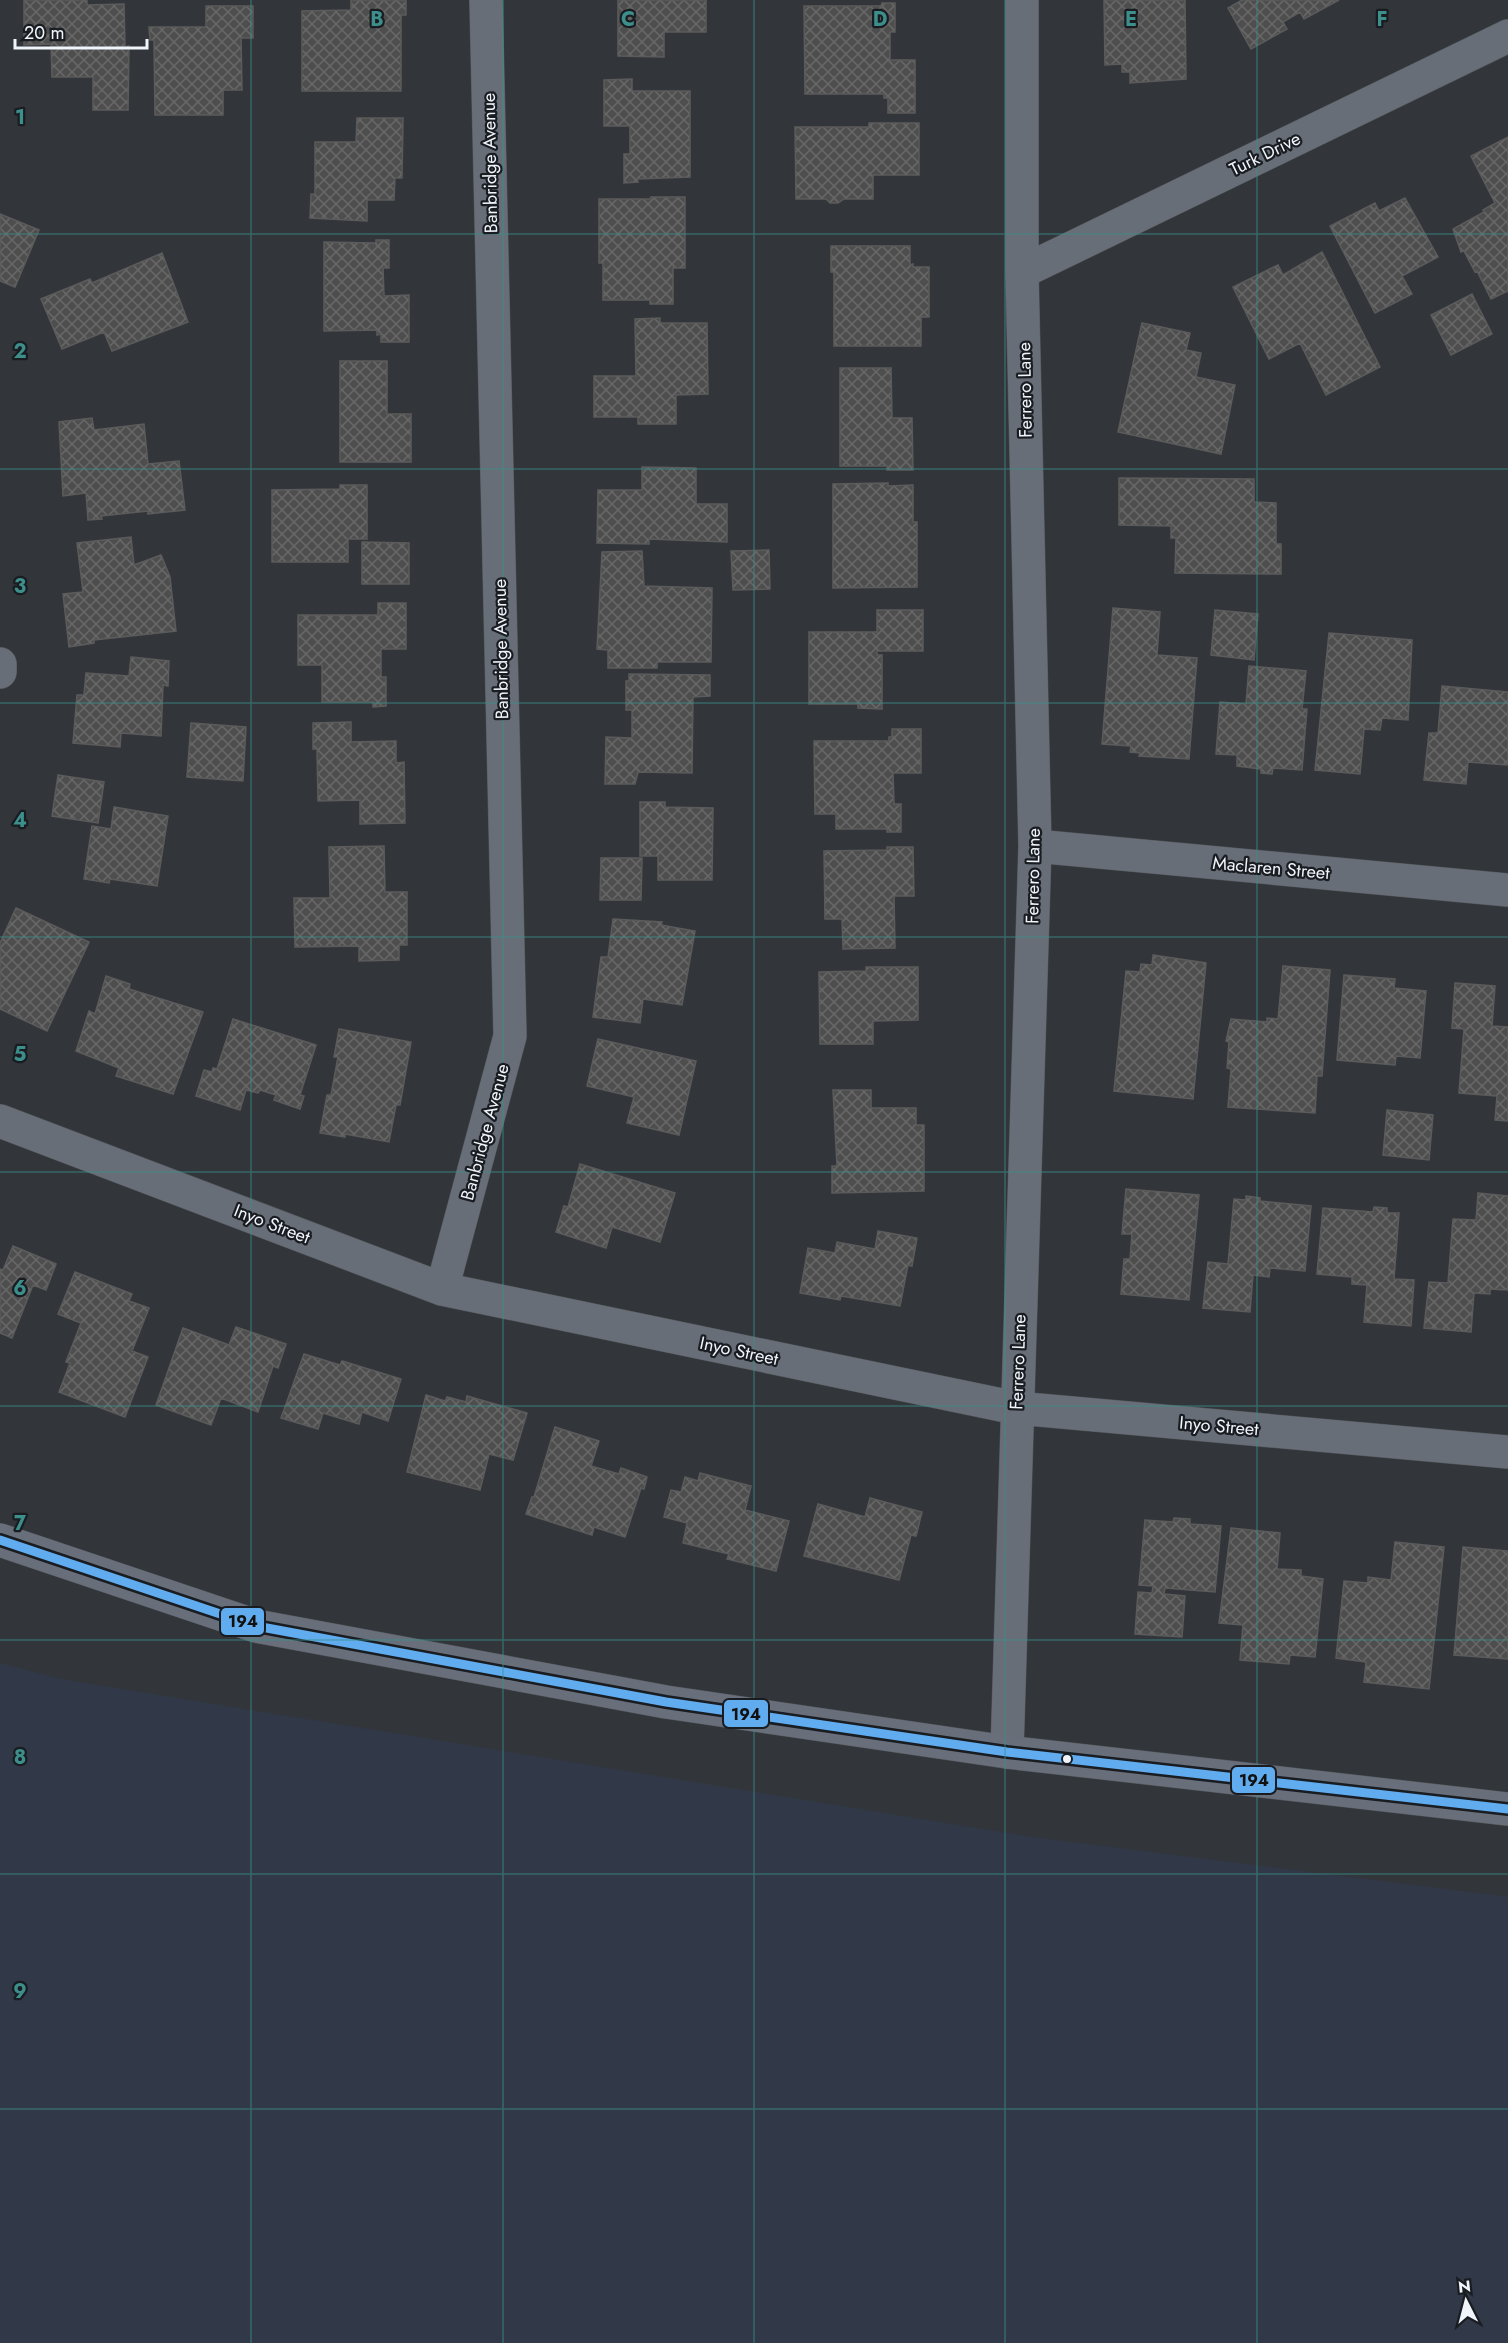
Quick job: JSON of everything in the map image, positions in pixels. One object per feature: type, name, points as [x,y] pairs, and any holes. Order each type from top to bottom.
[{"type":"main road","points":[[0,1540],[256,1626],[666,1702],[1007,1752],[1508,1809]]},
{"type":"street","name":"Banbridge Avenue","points":[[442,1289],[510,1036],[486,0]]},
{"type":"street","name":"Ferrero Lane","points":[[1007,1752],[1035,846],[1022,272],[1022,0]]},
{"type":"street","name":"Turk Drive","points":[[1022,272],[1508,36]]},
{"type":"street","points":[[0,664],[0,672]]},
{"type":"street","name":"Maclaren Street","points":[[1035,846],[1508,890]]},
{"type":"street","name":"Inyo Street","points":[[0,1121],[442,1289],[1016,1408],[1508,1452]]},
{"type":"shaded area","points":[[0,1663],[61,1679],[1032,1837],[1508,1897],[1508,2343],[0,2343]]},
{"type":"building","points":[[24,0],[87,0],[87,5],[124,4],[125,47],[129,46],[128,110],[93,110],[93,77],[52,77],[51,44],[24,45]]},
{"type":"building","points":[[351,0],[406,0],[406,15],[401,15],[401,91],[302,91],[302,11],[351,10]]},
{"type":"building","points":[[618,0],[706,0],[706,32],[664,32],[664,57],[618,56]]},
{"type":"building","points":[[1104,0],[1185,0],[1186,79],[1130,83],[1130,72],[1122,72],[1122,64],[1105,65]]},
{"type":"building","points":[[1242,0],[1339,0],[1304,19],[1300,12],[1283,22],[1287,29],[1251,49],[1228,8]]},
{"type":"building","points":[[882,3],[895,3],[895,32],[890,32],[890,60],[915,60],[915,113],[888,113],[888,98],[884,98],[884,94],[805,94],[804,6],[881,6]]},
{"type":"building","points":[[206,6],[253,6],[253,38],[241,38],[242,90],[223,90],[223,115],[155,115],[154,40],[150,40],[149,27],[206,27]]},
{"type":"building","points":[[632,79],[632,91],[690,91],[690,177],[637,179],[638,182],[624,183],[624,154],[630,154],[630,126],[604,126],[604,80]]},
{"type":"building","points":[[357,118],[403,118],[402,178],[395,178],[394,200],[367,200],[367,221],[310,218],[311,194],[315,194],[315,142],[356,142]]},
{"type":"building","points":[[869,123],[919,123],[919,175],[873,175],[873,199],[844,199],[838,203],[830,203],[826,199],[796,199],[795,127],[869,127]]},
{"type":"building","points":[[1508,137],[1508,291],[1491,299],[1477,271],[1475,272],[1464,251],[1461,252],[1453,229],[1484,212],[1483,210],[1495,203],[1471,156]]},
{"type":"building","points":[[651,197],[685,197],[685,268],[673,268],[673,304],[650,304],[650,300],[603,300],[603,263],[599,263],[599,199],[650,199]]},
{"type":"building","points":[[1405,198],[1438,257],[1402,276],[1412,294],[1375,313],[1330,226],[1375,203],[1379,211]]},
{"type":"building","points":[[0,214],[39,230],[15,287],[0,281]]},
{"type":"building","points":[[376,240],[389,240],[389,268],[383,268],[384,296],[409,295],[409,342],[381,342],[381,334],[377,335],[377,330],[324,331],[324,242],[376,243]]},
{"type":"building","points":[[831,246],[910,246],[910,265],[929,267],[929,317],[921,317],[921,346],[834,346],[834,272],[831,272]]},
{"type":"building","points":[[1322,252],[1380,367],[1326,395],[1300,343],[1269,359],[1233,287],[1278,265],[1283,275]]},
{"type":"building","points":[[162,253],[188,322],[112,351],[104,332],[62,349],[41,299],[90,279],[92,283]]},
{"type":"building","points":[[1472,294],[1492,334],[1451,355],[1431,315]]},
{"type":"building","points":[[660,318],[660,323],[707,323],[708,394],[676,395],[676,424],[638,424],[638,417],[594,417],[594,376],[636,376],[635,319]]},
{"type":"building","points":[[1142,323],[1190,333],[1186,350],[1201,353],[1196,377],[1235,385],[1221,454],[1118,432]]},
{"type":"building","points":[[340,361],[387,361],[387,414],[411,414],[411,462],[340,462]]},
{"type":"building","points":[[840,368],[891,368],[892,418],[912,418],[913,470],[887,470],[887,466],[840,466]]},
{"type":"building","points":[[92,418],[94,430],[144,424],[148,464],[179,461],[185,510],[148,514],[148,511],[101,516],[102,519],[88,520],[86,493],[63,496],[59,422]]},
{"type":"building","points":[[642,467],[696,468],[696,504],[727,504],[727,542],[649,539],[649,544],[597,543],[598,490],[642,490]]},
{"type":"building","points":[[1119,478],[1254,479],[1254,502],[1276,503],[1276,544],[1281,544],[1281,574],[1175,573],[1176,538],[1171,538],[1171,526],[1119,525]]},
{"type":"building","points":[[888,483],[888,486],[913,485],[913,522],[917,522],[917,587],[833,588],[833,484]]},
{"type":"building","points":[[340,485],[367,485],[367,539],[348,539],[348,562],[272,562],[272,490],[340,489]]},
{"type":"building","points":[[131,537],[134,565],[161,555],[170,577],[176,631],[94,640],[94,643],[69,647],[63,594],[83,592],[77,543]]},
{"type":"building","points":[[362,542],[409,543],[409,584],[362,584]]},
{"type":"building","points":[[769,550],[770,589],[733,590],[731,551]]},
{"type":"building","points":[[642,551],[644,586],[712,588],[711,662],[657,662],[657,668],[608,668],[608,650],[597,649],[602,552]]},
{"type":"building","points":[[378,603],[406,603],[406,649],[381,649],[381,677],[386,677],[386,706],[373,707],[373,702],[322,702],[322,665],[298,665],[298,615],[378,615]]},
{"type":"building","points":[[1113,608],[1160,612],[1157,655],[1197,658],[1189,759],[1139,756],[1140,753],[1130,752],[1131,746],[1102,744]]},
{"type":"building","points":[[877,610],[923,610],[923,651],[877,651],[877,655],[882,655],[882,709],[858,708],[858,704],[809,704],[809,632],[877,632]]},
{"type":"building","points":[[1215,610],[1258,614],[1254,660],[1211,655]]},
{"type":"building","points":[[1329,633],[1412,640],[1408,720],[1382,718],[1380,730],[1364,729],[1360,774],[1315,770]]},
{"type":"building","points":[[131,657],[169,661],[168,686],[163,685],[161,736],[121,733],[120,747],[73,743],[77,695],[84,695],[86,673],[129,676]]},
{"type":"building","points":[[1249,666],[1306,671],[1302,709],[1307,709],[1302,770],[1273,768],[1272,774],[1261,773],[1261,769],[1237,766],[1237,755],[1216,754],[1220,702],[1246,704]]},
{"type":"building","points":[[629,674],[710,675],[710,696],[693,697],[692,773],[638,772],[635,784],[605,784],[606,737],[632,738],[632,710],[626,710],[626,681],[629,681]]},
{"type":"building","points":[[1442,686],[1508,692],[1508,765],[1468,762],[1466,784],[1424,780],[1429,733],[1438,733]]},
{"type":"building","points":[[351,722],[351,742],[396,741],[396,763],[404,762],[405,823],[360,824],[360,800],[318,801],[317,749],[313,749],[313,723]]},
{"type":"building","points":[[191,723],[246,727],[243,781],[187,777]]},
{"type":"building","points":[[892,729],[921,729],[921,773],[893,773],[894,804],[901,804],[901,832],[887,832],[887,829],[836,829],[836,814],[815,814],[814,741],[889,741],[889,737],[892,737]]},
{"type":"building","points":[[58,775],[104,782],[98,823],[52,816]]},
{"type":"building","points":[[640,802],[665,802],[665,807],[713,808],[712,880],[658,880],[658,856],[640,856]]},
{"type":"building","points":[[114,807],[168,816],[157,886],[110,879],[109,883],[84,879],[92,826],[111,829]]},
{"type":"building","points":[[384,846],[385,892],[407,892],[407,945],[399,945],[399,960],[359,961],[359,946],[295,947],[294,898],[330,898],[329,847]]},
{"type":"building","points":[[887,847],[913,847],[914,896],[894,896],[895,948],[843,949],[842,919],[825,919],[824,851],[887,850]]},
{"type":"building","points":[[601,858],[642,858],[641,900],[600,900]]},
{"type":"building","points":[[16,908],[89,942],[47,1031],[0,1009],[0,943]]},
{"type":"building","points":[[613,919],[662,922],[661,925],[695,931],[682,1005],[643,999],[640,1023],[593,1017],[601,957],[608,957]]},
{"type":"building","points":[[1153,955],[1206,963],[1193,1099],[1114,1091],[1126,971],[1140,972],[1141,964],[1152,965]]},
{"type":"building","points":[[1283,966],[1330,970],[1322,1076],[1317,1076],[1315,1113],[1228,1107],[1231,1069],[1227,1068],[1229,1042],[1226,1041],[1231,1019],[1267,1022],[1267,1018],[1278,1019]]},
{"type":"building","points":[[866,967],[918,967],[918,1020],[873,1021],[873,1044],[820,1044],[819,972],[866,971]]},
{"type":"building","points":[[1344,975],[1395,979],[1394,988],[1426,991],[1420,1058],[1396,1056],[1395,1065],[1337,1060]]},
{"type":"building","points":[[106,976],[130,984],[129,989],[203,1012],[173,1094],[116,1076],[119,1068],[76,1051],[89,1011],[95,1014]]},
{"type":"building","points":[[1455,983],[1495,986],[1492,1026],[1508,1027],[1508,1121],[1495,1120],[1497,1096],[1459,1093],[1464,1029],[1452,1028]]},
{"type":"building","points":[[233,1019],[316,1045],[300,1095],[304,1096],[300,1109],[274,1100],[276,1095],[260,1090],[258,1093],[246,1090],[240,1110],[196,1096],[204,1070],[212,1072],[213,1068],[217,1069]]},
{"type":"building","points":[[339,1029],[411,1042],[400,1105],[396,1105],[389,1142],[345,1134],[345,1137],[320,1133],[327,1095],[331,1095],[338,1057],[334,1057]]},
{"type":"building","points":[[598,1039],[696,1061],[679,1135],[627,1123],[634,1097],[587,1086]]},
{"type":"building","points":[[833,1090],[871,1090],[871,1108],[916,1108],[916,1125],[924,1125],[924,1191],[832,1193],[832,1166],[837,1166]]},
{"type":"building","points":[[1387,1110],[1433,1115],[1429,1160],[1383,1155]]},
{"type":"building","points":[[580,1164],[675,1193],[660,1242],[612,1227],[606,1248],[556,1232],[564,1206],[568,1207]]},
{"type":"building","points":[[1126,1189],[1199,1195],[1189,1300],[1121,1294],[1124,1259],[1130,1259],[1132,1234],[1122,1234]]},
{"type":"building","points":[[1478,1193],[1508,1196],[1508,1290],[1490,1289],[1490,1294],[1474,1293],[1471,1332],[1424,1328],[1429,1282],[1448,1283],[1453,1219],[1476,1220]]},
{"type":"building","points":[[1246,1196],[1260,1198],[1260,1201],[1311,1206],[1305,1271],[1270,1268],[1269,1277],[1253,1275],[1250,1312],[1203,1308],[1208,1262],[1228,1264],[1234,1199],[1246,1200]]},
{"type":"building","points":[[1374,1207],[1387,1208],[1387,1213],[1399,1213],[1394,1279],[1414,1280],[1411,1326],[1364,1322],[1367,1285],[1352,1284],[1352,1277],[1317,1274],[1323,1208],[1373,1212]]},
{"type":"building","points":[[878,1231],[917,1238],[912,1266],[908,1265],[900,1306],[841,1296],[840,1300],[800,1293],[808,1248],[835,1253],[837,1242],[875,1249]]},
{"type":"building","points":[[13,1246],[56,1264],[46,1290],[33,1285],[12,1338],[0,1333],[0,1269],[3,1270]]},
{"type":"building","points":[[75,1272],[132,1294],[129,1301],[149,1308],[132,1351],[148,1357],[125,1417],[59,1392],[70,1363],[66,1362],[81,1323],[58,1314]]},
{"type":"building","points":[[236,1327],[286,1344],[278,1368],[273,1366],[258,1412],[221,1398],[211,1425],[156,1405],[183,1328],[229,1345]]},
{"type":"building","points":[[304,1354],[340,1365],[342,1361],[401,1379],[388,1421],[362,1412],[359,1424],[323,1413],[318,1429],[281,1418]]},
{"type":"building","points":[[426,1395],[445,1401],[447,1397],[466,1402],[467,1396],[527,1413],[513,1460],[489,1454],[480,1490],[407,1472]]},
{"type":"building","points":[[555,1427],[599,1441],[591,1466],[619,1474],[621,1468],[647,1477],[644,1489],[641,1488],[625,1537],[594,1527],[592,1535],[526,1514],[532,1497],[534,1497]]},
{"type":"building","points":[[700,1473],[751,1486],[745,1510],[789,1521],[776,1571],[727,1559],[729,1554],[683,1543],[687,1523],[664,1517],[671,1490],[681,1492],[685,1477],[698,1481]]},
{"type":"building","points":[[870,1498],[922,1512],[916,1536],[911,1535],[899,1580],[804,1556],[818,1504],[865,1517]]},
{"type":"building","points":[[1174,1518],[1190,1519],[1190,1524],[1221,1526],[1215,1592],[1165,1588],[1164,1594],[1185,1596],[1182,1637],[1135,1634],[1138,1592],[1152,1593],[1153,1586],[1139,1585],[1145,1520],[1173,1522]]},
{"type":"building","points":[[1231,1528],[1280,1533],[1277,1569],[1301,1570],[1301,1576],[1323,1579],[1315,1657],[1290,1655],[1289,1664],[1240,1660],[1243,1625],[1219,1623]]},
{"type":"building","points":[[1395,1542],[1444,1547],[1429,1689],[1364,1682],[1366,1662],[1336,1658],[1344,1581],[1368,1583],[1368,1577],[1391,1580]]},
{"type":"building","points":[[1463,1547],[1508,1551],[1508,1659],[1454,1655]]},
{"type":"transit line","name":"194","points":[[0,1540],[256,1626],[666,1702],[1007,1752],[1508,1809]]}]
